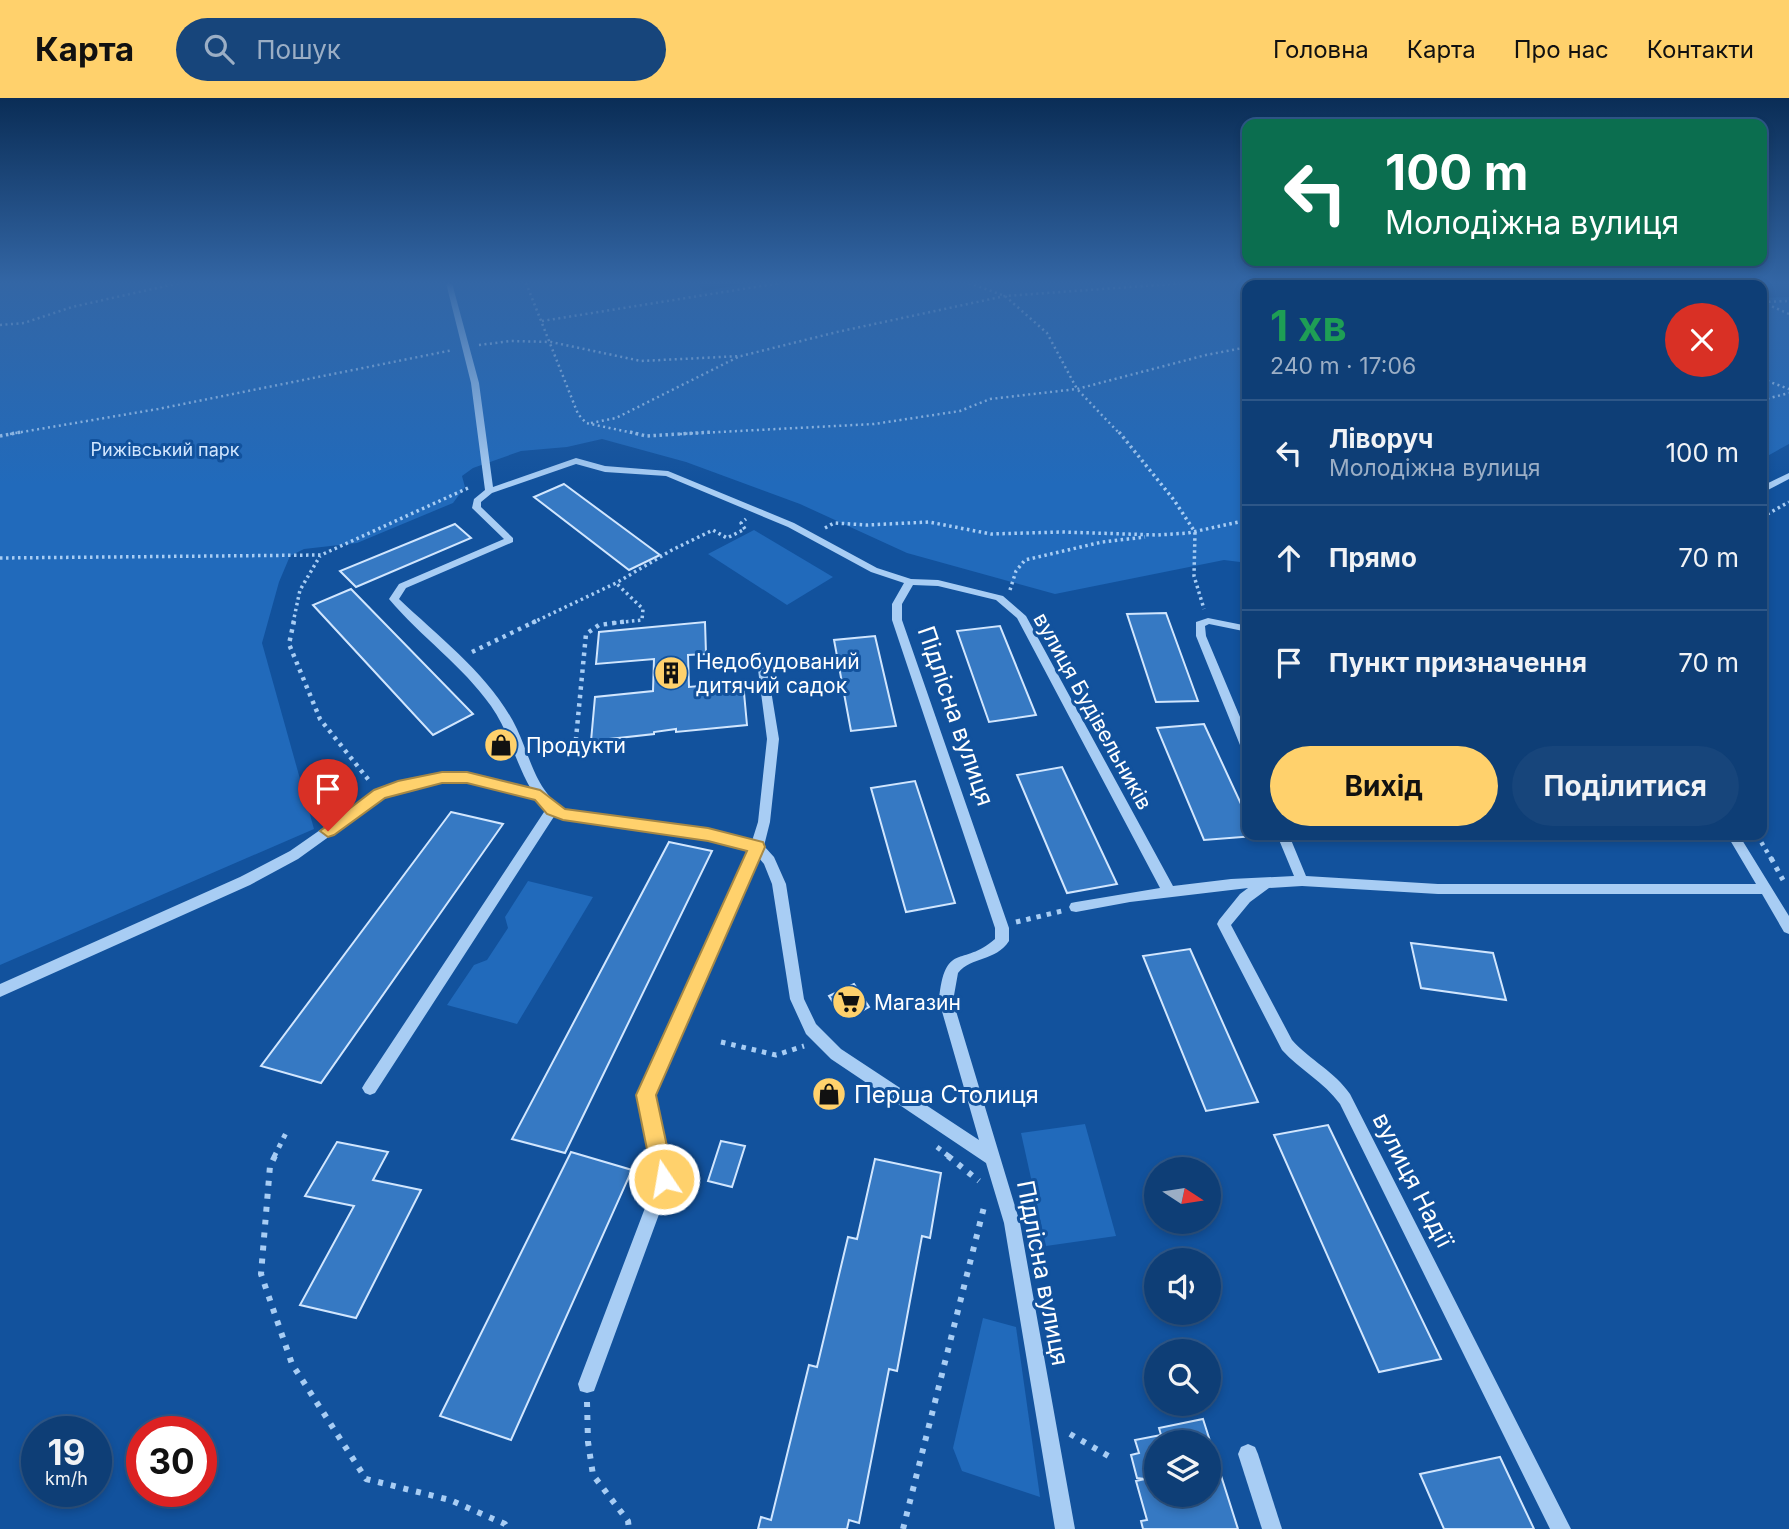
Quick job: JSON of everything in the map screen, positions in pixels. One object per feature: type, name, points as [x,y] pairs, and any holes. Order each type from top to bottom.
[{"type":"street","points":[[468,350],[475,383],[489,491]]},
{"type":"street","points":[[993,1158],[836,1054],[811,1029],[797,999],[779,884],[769,861],[757,847],[708,834],[563,814],[552,810],[540,796],[505,716],[455,660],[394,599],[395,593],[402,586],[510,541],[476,508],[477,501],[489,491],[576,461],[605,469],[668,474],[759,511],[874,570],[910,582],[938,583],[999,598]]},
{"type":"street","points":[[1767,487],[1789,476]]},
{"type":"street","name":"Підлісна вулиця","points":[[910,582],[897,604],[897,620],[1002,928],[1002,941],[995,949],[959,960],[946,984],[946,1001],[1012,1223],[1065,1529]]},
{"type":"street","name":"вулиця Будівельників","points":[[999,598],[1021,617],[1169,892]]},
{"type":"street","points":[[1242,628],[1204,623],[1200,636],[1242,736]]},
{"type":"street","points":[[587,1384],[664,1179],[646,1095],[757,847],[764,822],[773,740],[762,662]]},
{"type":"street","points":[[0,991],[245,881],[294,855],[380,794],[442,778],[467,778],[540,796]]},
{"type":"street","points":[[370,1088],[552,810]]},
{"type":"street","points":[[1285,840],[1302,881]]},
{"type":"street","points":[[1736,840],[1789,928]]},
{"type":"street","points":[[1076,907],[1169,892],[1302,881],[1438,889],[1764,889]]},
{"type":"street","name":"вулиця Надії","points":[[1266,883],[1245,898],[1224,924],[1287,1045],[1300,1060],[1334,1084],[1345,1099],[1561,1529]]},
{"type":"street","points":[[1248,1454],[1272,1529]]},
{"type":"path","points":[[0,436],[158,409],[453,350]]},
{"type":"path","points":[[554,350],[578,414],[586,423],[646,436],[874,424],[960,411],[990,399],[1077,389],[1237,350]]},
{"type":"path","points":[[587,350],[640,361],[741,356],[766,350]]},
{"type":"path","points":[[1056,350],[1077,389],[1133,449],[1174,500],[1195,532],[1194,576],[1204,623]]},
{"type":"path","points":[[586,423],[616,418],[741,356]]},
{"type":"path","points":[[1767,382],[1789,393]]},
{"type":"path","points":[[1767,398],[1789,393]]},
{"type":"path","points":[[0,558],[321,555],[487,480]]},
{"type":"path","points":[[1767,514],[1789,502]]},
{"type":"path","points":[[999,598],[1006,596],[1016,571],[1025,560],[1102,542],[1195,532],[1242,521]]},
{"type":"path","points":[[807,534],[834,523],[867,525],[929,522],[991,534],[1158,535]]},
{"type":"path","points":[[455,660],[616,583],[672,550],[713,530],[727,538],[745,529],[741,523]]},
{"type":"path","points":[[321,555],[300,590],[289,644],[320,719],[380,794]]},
{"type":"path","points":[[575,749],[586,634],[599,625],[642,620],[643,609],[616,583]]},
{"type":"path","points":[[1760,840],[1789,890]]},
{"type":"path","points":[[1002,928],[1076,907]]},
{"type":"path","points":[[802,1032],[807,1045]]},
{"type":"path","points":[[720,1042],[776,1055]]},
{"type":"path","points":[[288,1129],[270,1166],[261,1274],[292,1364],[366,1479],[450,1500],[505,1524],[508,1529]]},
{"type":"path","points":[[903,1529],[985,1203],[979,1182],[926,1138]]},
{"type":"path","points":[[587,1384],[588,1442],[593,1475],[628,1521],[629,1529]]},
{"type":"path","points":[[1070,1434],[1112,1458]]},
{"type":"green space","name":"Рижівський парк","points":[[0,350],[1242,350],[1242,562],[1224,560],[1055,594],[907,553],[800,504],[686,462],[602,439],[567,447],[521,451],[473,468],[462,476],[465,487],[453,503],[357,543],[304,549],[290,556],[279,582],[262,643],[314,829],[0,965]]},
{"type":"green space","points":[[1767,350],[1789,350],[1789,444],[1767,456]]},
{"type":"green space","points":[[754,530],[833,577],[787,605],[708,554]]},
{"type":"green space","points":[[528,881],[593,897],[517,1024],[447,1005],[474,965],[487,960],[508,928],[505,917]]},
{"type":"green space","points":[[1085,1124],[1116,1236],[1046,1246],[1021,1133]]},
{"type":"green space","points":[[983,1318],[1016,1327],[1040,1497],[962,1471],[953,1448]]},
{"type":"building","points":[[564,484],[660,555],[629,570],[534,497]]},
{"type":"building","points":[[455,524],[471,538],[356,587],[340,571]]},
{"type":"building","points":[[351,589],[473,714],[433,735],[313,605]]},
{"type":"building","points":[[1166,613],[1198,701],[1156,702],[1127,614]]},
{"type":"building","name":"Недобудований дитячий садок","points":[[705,622],[706,654],[688,655],[689,687],[743,682],[747,725],[676,732],[676,729],[591,741],[595,697],[653,691],[654,659],[596,664],[599,632]]},
{"type":"building","points":[[1000,626],[1036,715],[989,722],[957,631]]},
{"type":"building","points":[[875,636],[896,726],[851,731],[834,640]]},
{"type":"building","points":[[1204,724],[1242,806],[1242,837],[1204,840],[1157,728]]},
{"type":"building","points":[[1062,767],[1117,884],[1067,893],[1017,775]]},
{"type":"building","points":[[915,781],[955,903],[906,912],[871,788]]},
{"type":"building","points":[[451,812],[503,824],[321,1083],[261,1066]]},
{"type":"building","points":[[669,842],[712,851],[565,1153],[512,1139]]},
{"type":"building","points":[[1411,943],[1493,953],[1506,1000],[1421,988]]},
{"type":"building","points":[[1190,949],[1258,1102],[1206,1111],[1143,956]]},
{"type":"building","name":"Магазин","points":[[854,984],[869,1007],[855,1015],[851,1008],[840,1013],[829,996]]},
{"type":"building","points":[[1328,1125],[1441,1359],[1379,1372],[1274,1135]]},
{"type":"building","points":[[721,1141],[745,1146],[732,1187],[708,1181]]},
{"type":"building","points":[[337,1142],[388,1152],[373,1180],[421,1190],[356,1318],[300,1305],[354,1206],[305,1196]]},
{"type":"building","points":[[571,1152],[632,1170],[511,1440],[440,1416]]},
{"type":"building","points":[[875,1159],[941,1173],[930,1238],[922,1236],[897,1371],[889,1369],[859,1523],[849,1520],[847,1529],[758,1529],[761,1517],[771,1520],[809,1365],[817,1367],[848,1237],[857,1239]]},
{"type":"building","points":[[1203,1419],[1206,1430],[1160,1430]]},
{"type":"building","points":[[1144,1438],[1144,1479],[1137,1478],[1131,1455],[1139,1453],[1135,1440]]},
{"type":"building","points":[[1500,1457],[1534,1529],[1444,1529],[1420,1474]]},
{"type":"building","points":[[1221,1476],[1238,1529],[1143,1529],[1141,1521],[1147,1520],[1136,1481],[1144,1479],[1144,1507],[1221,1507]]},
{"type":"place","name":"Недобудований дитячий садок","points":[[671,673]]},
{"type":"place","name":"Продукти","points":[[501,745]]},
{"type":"place","name":"Магазин","points":[[849,1002]]},
{"type":"place","name":"Перша Столиця","points":[[829,1094]]},
{"type":"route","points":[[328,831],[380,794],[398,787],[442,778],[467,778],[540,796],[552,810],[563,814],[708,834],[757,847],[646,1095],[664,1179]]}]
